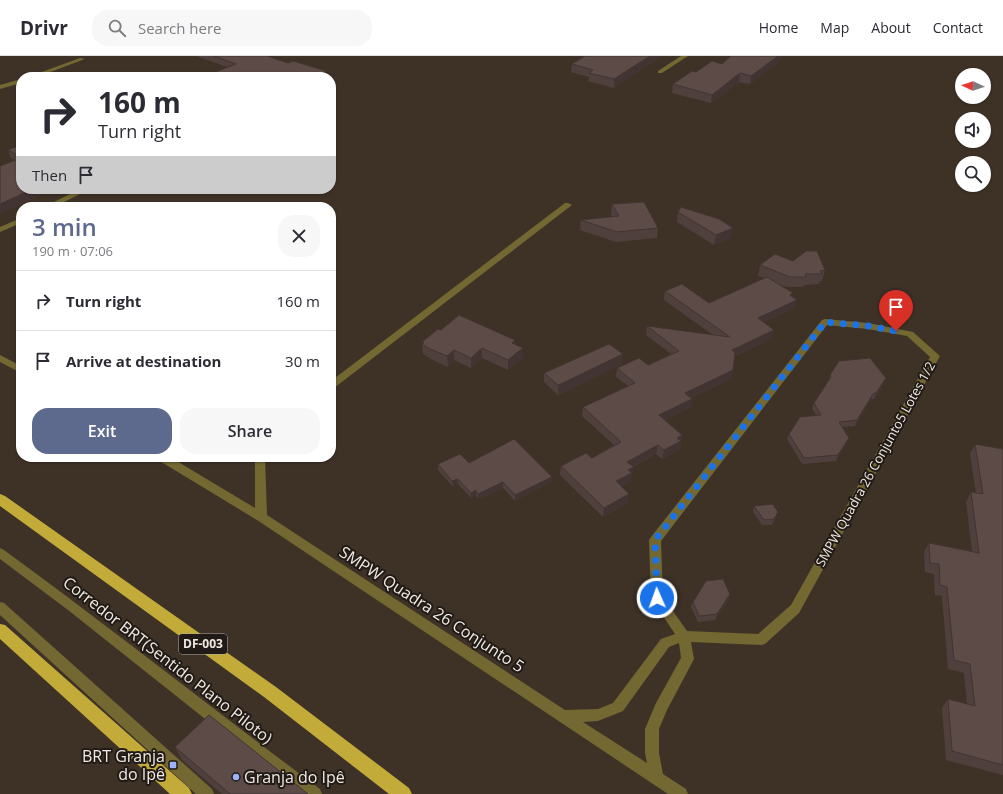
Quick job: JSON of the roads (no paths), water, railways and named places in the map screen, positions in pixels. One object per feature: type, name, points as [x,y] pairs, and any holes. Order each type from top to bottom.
[{"type":"highway","name":"DF-003","points":[[0,499],[270,692],[403,794]]},
{"type":"highway","points":[[0,630],[183,794]]},
{"type":"street","points":[[660,72],[685,56]]},
{"type":"street","points":[[44,72],[82,58]]},
{"type":"street","points":[[0,87],[16,82]]},
{"type":"street","points":[[59,202],[75,194]]},
{"type":"street","points":[[336,382],[568,205]]},
{"type":"street","points":[[0,230],[16,222]]},
{"type":"street","name":"SMPW Quadra 26 Conjunto5 Lotes 1/2","points":[[565,716],[598,715],[618,707],[665,643],[684,636],[762,640],[794,609],[935,356],[910,334],[868,326],[825,322],[655,540],[657,598],[684,636],[688,659],[660,707],[652,729],[652,753],[657,778]]},
{"type":"street","points":[[0,358],[16,367]]},
{"type":"street","name":"SMPW Quadra 26 Conjunto 5","points":[[170,462],[260,517],[565,716],[681,794]]},
{"type":"street","points":[[260,462],[260,517]]},
{"type":"street","name":"Corredor BRT(Sentido Plano Piloto)","points":[[0,553],[72,606],[224,726],[315,794]]},
{"type":"street","points":[[0,607],[207,794]]},
{"type":"place","name":"BRT Granja do Ipê","points":[[173,765]]},
{"type":"place","name":"Granja do Ipê","points":[[236,777]]}]
